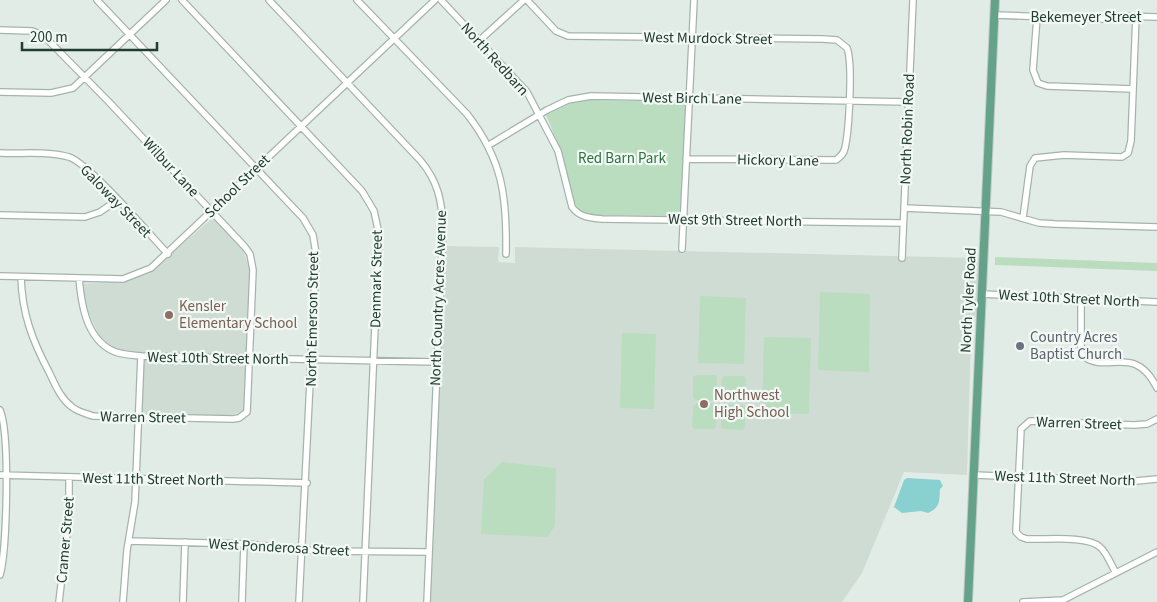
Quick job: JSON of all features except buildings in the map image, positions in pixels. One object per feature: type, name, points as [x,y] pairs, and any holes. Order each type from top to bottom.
[{"type":"main road","name":"North Tyler Road","points":[[968,602],[995,0]]},
{"type":"street","name":"North Emerson Street","points":[[97,0],[257,167],[303,218],[313,235],[316,254],[312,359],[299,602]]},
{"type":"street","points":[[0,92],[64,91],[73,88],[166,0]]},
{"type":"street","name":"Denmark Street","points":[[182,0],[362,191],[374,211],[379,234],[363,602]]},
{"type":"street","name":"North Country Acres Avenue","points":[[269,0],[430,171],[438,190],[443,228],[427,602]]},
{"type":"street","points":[[357,0],[467,114],[489,145],[495,157],[503,187],[507,223],[506,254]]},
{"type":"street","name":"School Street","points":[[0,276],[129,278],[151,268],[435,0]]},
{"type":"street","name":"North Redbarn","points":[[442,0],[527,92],[558,151],[572,207]]},
{"type":"street","points":[[480,40],[525,0]]},
{"type":"street","name":"West Murdock Street","points":[[525,0],[562,34],[837,40],[842,43],[848,52],[848,101]]},
{"type":"street","points":[[682,249],[694,0]]},
{"type":"street","name":"North Robin Road","points":[[902,258],[913,0]]},
{"type":"street","name":"Bekemeyer Street","points":[[994,15],[1104,19],[1136,16],[1157,17]]},
{"type":"street","points":[[1023,218],[1030,166],[1035,158],[1064,155],[1122,157],[1128,153],[1131,141],[1136,16]]},
{"type":"street","points":[[1036,18],[1033,70],[1034,78],[1038,82],[1047,86],[1133,89]]},
{"type":"street","name":"Wilbur Lane","points":[[0,30],[32,31],[43,35],[86,77],[245,247],[253,264],[250,358],[247,412],[239,418]]},
{"type":"street","name":"West Birch Lane","points":[[489,145],[540,114],[568,100],[591,96],[908,102]]},
{"type":"street","name":"Hickory Lane","points":[[687,159],[836,160],[845,148],[848,101]]},
{"type":"street","name":"Galoway Street","points":[[0,154],[61,155],[75,160],[117,200],[168,254]]},
{"type":"street","points":[[0,215],[85,217],[100,212],[117,200]]},
{"type":"street","name":"West 9th Street North","points":[[572,207],[576,213],[590,218],[903,223]]},
{"type":"street","points":[[904,208],[1002,212],[1038,223],[1157,227]]},
{"type":"street","name":"Warren Street","points":[[21,277],[22,302],[33,340],[64,399],[79,412],[93,416],[239,418]]},
{"type":"street","name":"West 10th Street North","points":[[78,278],[81,303],[88,322],[100,341],[112,351],[141,356],[437,362]]},
{"type":"street","name":"West 10th Street North","points":[[982,294],[1157,302]]},
{"type":"street","points":[[1081,298],[1081,354],[1090,360],[1128,362],[1142,367],[1157,388]]},
{"type":"street","points":[[123,602],[136,478],[141,356]]},
{"type":"street","points":[[0,410],[6,430],[0,575]]},
{"type":"street","name":"Warren Street","points":[[1116,573],[1100,547],[1089,541],[1021,537],[1015,526],[1021,429],[1030,421],[1134,425],[1147,424],[1157,419]]},
{"type":"street","name":"West 11th Street North","points":[[3,475],[306,483]]},
{"type":"street","name":"West 11th Street North","points":[[974,475],[1136,481],[1157,479]]},
{"type":"street","name":"Cramer Street","points":[[60,602],[69,517],[69,477]]},
{"type":"street","name":"West Ponderosa Street","points":[[129,541],[244,544],[303,550],[429,552]]},
{"type":"street","points":[[183,602],[185,542]]},
{"type":"street","points":[[242,602],[244,544]]},
{"type":"street","points":[[1023,602],[1063,600],[1157,552]]},
{"type":"shaded area","name":"Kensler Elementary School","points":[[214,217],[243,250],[249,267],[246,404],[244,411],[228,416],[144,415],[142,411],[144,354],[109,347],[102,341],[85,306],[83,284],[130,280],[148,273]]},
{"type":"shaded area","name":"Northwest High School","points":[[446,246],[499,247],[498,262],[515,263],[515,247],[979,258],[976,313],[971,335],[967,475],[904,472],[862,573],[842,602],[430,602]]},
{"type":"green space","name":"Red Barn Park","points":[[589,100],[686,102],[681,216],[586,215],[573,204],[563,156],[546,115],[568,104]]},
{"type":"green space","points":[[995,257],[1157,263],[1157,271],[995,265]]},
{"type":"green space","points":[[820,292],[870,294],[869,372],[818,370]]},
{"type":"green space","points":[[700,296],[746,298],[744,364],[698,363]]},
{"type":"green space","points":[[622,333],[656,334],[654,409],[620,408]]},
{"type":"green space","points":[[764,337],[811,338],[809,414],[762,413]]},
{"type":"green space","points":[[696,375],[715,375],[717,377],[717,398],[715,400],[695,400],[693,397],[693,377]]},
{"type":"green space","points":[[724,376],[744,376],[746,378],[745,399],[743,401],[723,400],[721,398],[722,378]]},
{"type":"green space","points":[[695,404],[715,404],[717,406],[716,427],[714,429],[694,429],[692,426],[693,406]]},
{"type":"green space","points":[[723,404],[743,405],[745,407],[745,427],[742,430],[723,429],[721,427],[721,406]]},
{"type":"green space","points":[[502,462],[556,468],[555,526],[547,537],[481,534],[484,479]]},
{"type":"water","points":[[907,478],[940,480],[943,486],[940,489],[939,500],[935,508],[928,513],[921,511],[902,513],[894,507],[904,480]]},
{"type":"place","name":"Kensler Elementary School","points":[[169,315]]},
{"type":"place","name":"Country Acres Baptist Church","points":[[1020,346]]},
{"type":"place","name":"Northwest High School","points":[[704,404]]}]
